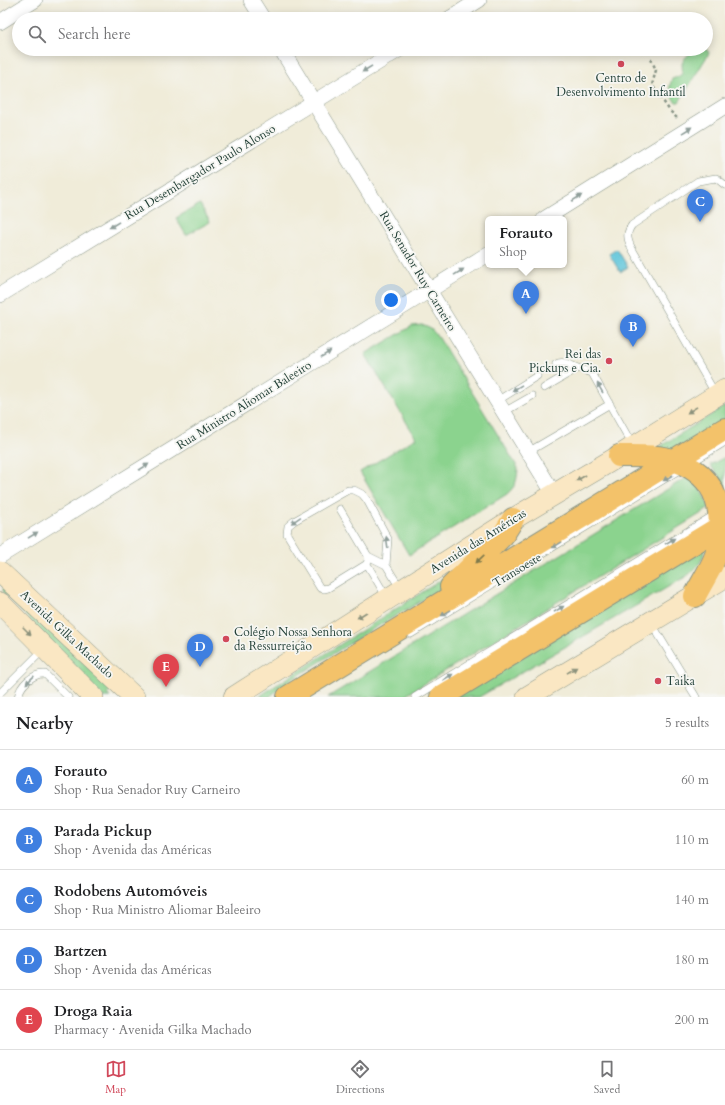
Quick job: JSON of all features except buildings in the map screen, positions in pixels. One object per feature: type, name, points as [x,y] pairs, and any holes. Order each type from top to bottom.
[{"type":"highway","points":[[288,697],[436,607],[681,463],[725,429]]},
{"type":"highway","points":[[626,451],[681,463],[696,470],[708,480],[715,490],[723,517],[720,541],[715,556],[695,596]]},
{"type":"highway","points":[[440,697],[723,517]]},
{"type":"highway","points":[[436,607],[446,592],[504,535],[513,519]]},
{"type":"main road","name":"Avenida das Américas","points":[[234,697],[513,519],[720,393]]},
{"type":"main road","name":"Avenida Gilka Machado","points":[[0,572],[134,697]]},
{"type":"main road","points":[[527,697],[547,688],[695,596],[723,584]]},
{"type":"main road","name":"Avenida Gilka Machado","points":[[0,603],[93,697]]},
{"type":"street","points":[[16,12],[35,0]]},
{"type":"street","points":[[251,0],[259,12]]},
{"type":"street","points":[[460,12],[479,0]]},
{"type":"street","points":[[0,22],[12,14]]},
{"type":"street","name":"Rua Senador Ruy Carneiro","points":[[286,56],[554,494]]},
{"type":"street","name":"Rua Desembargador Paulo Alonso","points":[[0,295],[389,56]]},
{"type":"street","points":[[549,216],[725,106]]},
{"type":"street","name":"Rua Ministro Aliomar Baleeiro","points":[[0,556],[485,256]]},
{"type":"lane","points":[[720,393],[631,247],[627,235],[628,230],[632,225],[698,181],[716,178],[725,185]]},
{"type":"lane","points":[[556,364],[560,362],[567,363],[592,373],[610,404],[626,451]]},
{"type":"lane","points":[[544,388],[578,368]]},
{"type":"lane","points":[[501,407],[537,376]]},
{"type":"lane","points":[[501,407],[532,396]]},
{"type":"lane","points":[[528,452],[610,404]]},
{"type":"lane","name":"Transoeste","points":[[407,637],[681,463],[725,442]]},
{"type":"lane","points":[[367,564],[328,588],[320,588],[287,534],[288,526],[294,520],[344,492],[354,490],[362,494],[367,500],[388,538],[386,565],[394,595]]},
{"type":"lane","points":[[340,509],[368,556],[386,565]]},
{"type":"lane","points":[[415,697],[723,517]]},
{"type":"lane","points":[[368,556],[367,564],[394,595]]},
{"type":"lane","points":[[651,622],[696,697]]},
{"type":"lane","points":[[0,693],[45,648]]},
{"type":"lane","points":[[18,697],[19,690],[34,675],[45,674],[68,697]]},
{"type":"path","points":[[651,59],[656,70],[652,85],[670,111],[688,129]]},
{"type":"green space","points":[[707,56],[679,102],[676,102],[672,97],[670,85],[672,79],[682,74],[682,64],[686,57]]},
{"type":"green space","points":[[200,204],[210,222],[186,235],[176,218]]},
{"type":"green space","points":[[422,325],[431,329],[439,338],[518,468],[516,483],[507,494],[409,555],[360,472],[416,438],[365,354],[412,326]]},
{"type":"green space","points":[[725,406],[725,421],[675,452],[656,449]]},
{"type":"green space","points":[[725,457],[725,487],[719,476],[710,465]]},
{"type":"green space","points":[[689,476],[696,481],[710,508],[403,697],[328,697]]},
{"type":"green space","points":[[706,545],[700,563],[687,576],[479,697],[455,697]]},
{"type":"green space","points":[[460,568],[444,588],[373,629],[291,680],[269,697],[258,697]]},
{"type":"green space","points":[[4,587],[112,689],[107,694],[110,697],[103,697],[6,595],[3,591]]},
{"type":"water","points":[[617,249],[628,267],[620,272],[609,254]]},
{"type":"place","name":"Centro de Desenvolvimento Infantil","points":[[621,64]]},
{"type":"place","name":"Rodobens Automóveis","points":[[700,222]]},
{"type":"place","name":"Forauto","points":[[526,314]]},
{"type":"place","name":"Parada Pickup","points":[[633,347]]},
{"type":"place","name":"Rei das Pickups e Cia.","points":[[609,361]]},
{"type":"place","name":"Colégio Nossa Senhora da Ressurreição","points":[[226,639]]},
{"type":"place","name":"Bartzen","points":[[200,667]]},
{"type":"place","name":"Taika","points":[[658,681]]},
{"type":"place","name":"Droga Raia","points":[[166,687]]}]
